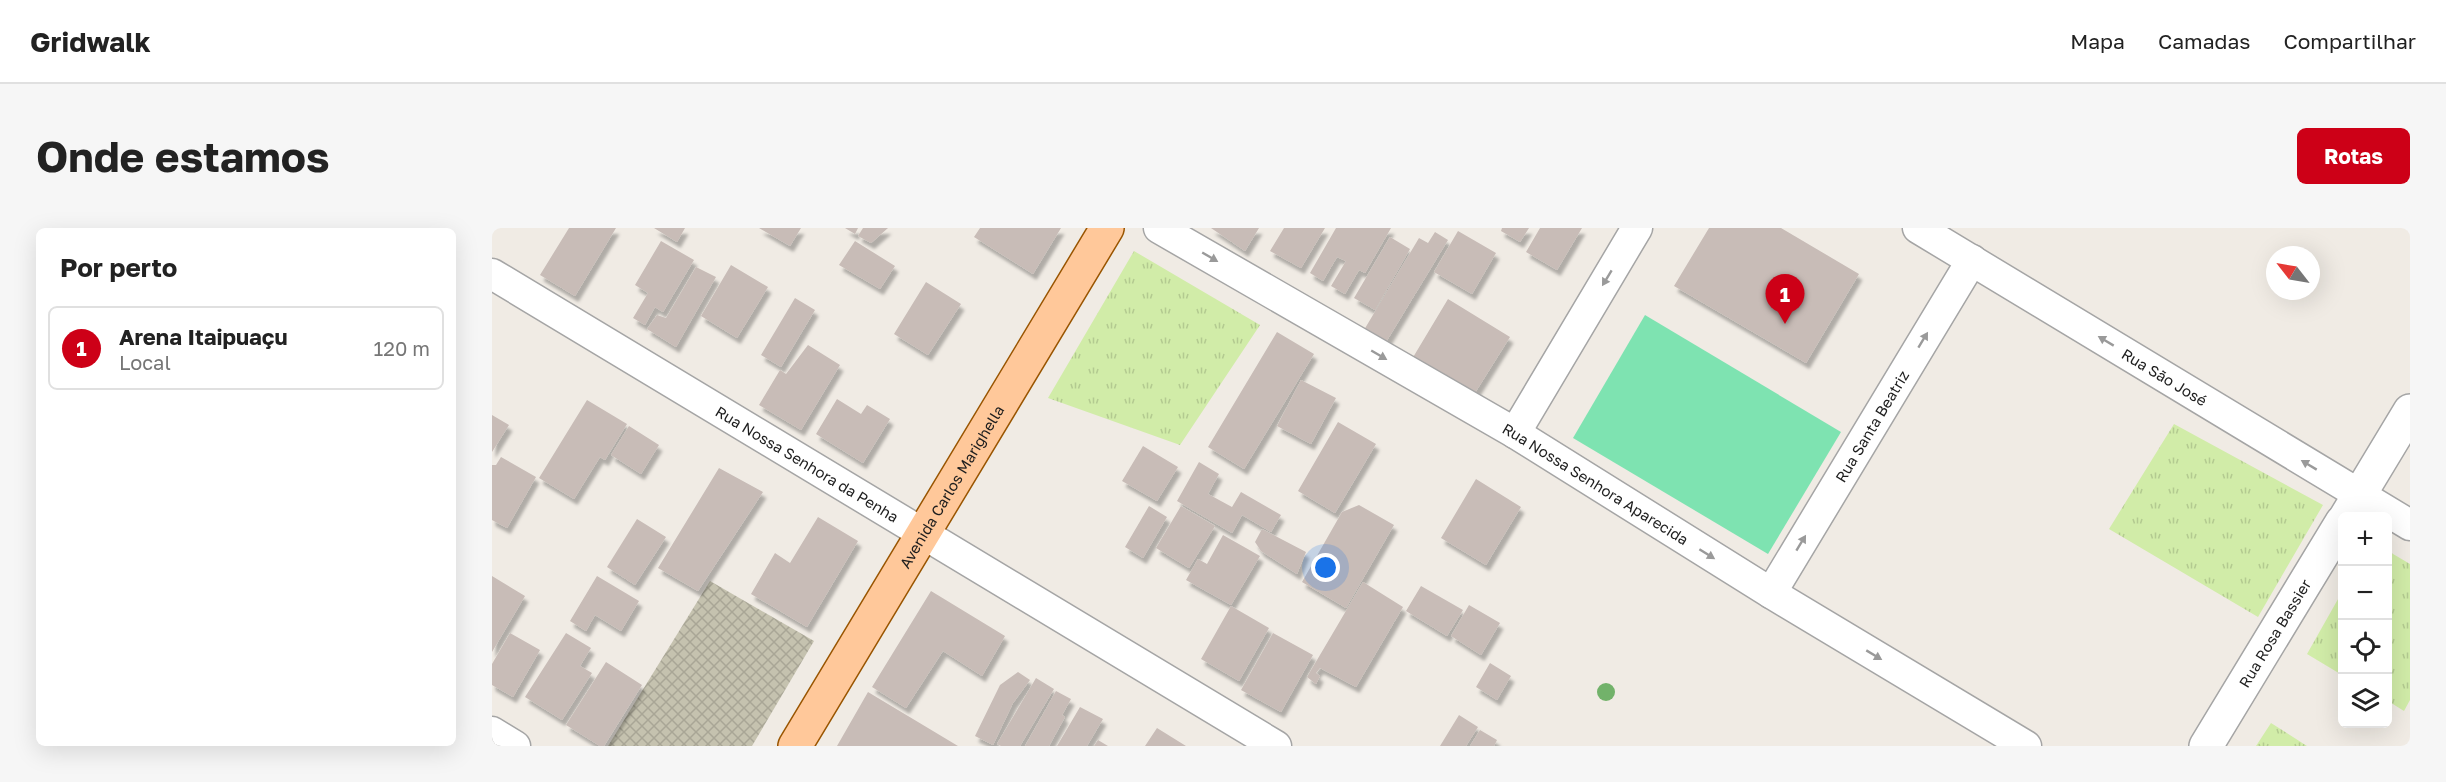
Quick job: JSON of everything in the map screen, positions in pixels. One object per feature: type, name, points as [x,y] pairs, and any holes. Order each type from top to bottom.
[{"type":"main road","name":"Avenida Carlos Marighella","points":[[795,746],[1107,228]]},
{"type":"street","name":"Rua Nossa Senhora Aparecida","points":[[1159,228],[1515,434],[1771,593],[2026,746]]},
{"type":"street","points":[[1515,434],[1637,228]]},
{"type":"street","name":"Rua São José","points":[[1918,228],[1972,260],[2349,511],[2410,525]]},
{"type":"street","name":"Rua Santa Beatriz","points":[[1771,593],[1972,260]]},
{"type":"street","name":"Rua Nossa Senhora da Penha","points":[[492,274],[1276,746]]},
{"type":"street","name":"Rua Rosa Bassier","points":[[2206,746],[2410,411]]},
{"type":"street","points":[[492,732],[515,746]]},
{"type":"shaded area","points":[[710,581],[814,641],[752,746],[608,746]]},
{"type":"green space","points":[[1134,251],[1260,325],[1180,445],[1048,398]]},
{"type":"green space","points":[[1645,315],[1841,432],[1768,554],[1573,438]]},
{"type":"green space","points":[[2174,424],[2323,505],[2258,617],[2109,529]]},
{"type":"green space","points":[[2392,553],[2410,564],[2410,700],[2404,711],[2392,704]]},
{"type":"green space","points":[[2338,599],[2338,673],[2307,654]]},
{"type":"green space","points":[[2271,723],[2307,746],[2256,746]]},
{"type":"building","points":[[569,228],[616,228],[575,296],[540,275]]},
{"type":"building","points":[[654,228],[685,228],[677,242]]},
{"type":"building","points":[[759,228],[801,228],[790,246]]},
{"type":"building","points":[[845,228],[858,228],[855,234]]},
{"type":"building","points":[[863,228],[888,228],[871,243],[858,236]]},
{"type":"building","points":[[980,228],[1061,228],[1033,274],[974,237]]},
{"type":"building","points":[[1211,228],[1259,228],[1245,251]]},
{"type":"building","points":[[1284,228],[1325,228],[1301,268],[1270,251]]},
{"type":"building","points":[[1336,228],[1391,228],[1365,273],[1359,270],[1345,294],[1331,286],[1346,261],[1337,257],[1323,281],[1310,273]]},
{"type":"building","points":[[1502,228],[1529,228],[1520,242],[1501,231]]},
{"type":"building","points":[[1540,228],[1582,228],[1557,270],[1526,252]]},
{"type":"building","points":[[1709,228],[1781,228],[1859,274],[1806,363],[1674,286]]},
{"type":"building","points":[[1458,231],[1496,253],[1472,294],[1434,272]]},
{"type":"building","points":[[1435,232],[1448,240],[1383,347],[1361,335],[1419,238],[1428,243]]},
{"type":"building","points":[[1390,237],[1410,249],[1375,310],[1354,298]]},
{"type":"building","points":[[661,241],[694,260],[663,312],[655,307],[645,325],[633,318],[648,293],[635,285]]},
{"type":"building","points":[[855,241],[895,266],[880,289],[839,265]]},
{"type":"building","points":[[731,265],[768,287],[737,338],[701,316]]},
{"type":"building","points":[[696,267],[716,277],[676,347],[647,329],[657,315],[666,318]]},
{"type":"building","points":[[926,282],[961,304],[928,355],[894,334]]},
{"type":"building","points":[[795,298],[815,310],[781,367],[761,355]]},
{"type":"building","points":[[1448,299],[1510,337],[1473,396],[1412,359]]},
{"type":"building","points":[[1277,332],[1314,354],[1244,469],[1208,447]]},
{"type":"building","points":[[808,345],[840,365],[801,430],[759,405],[780,370],[786,374]]},
{"type":"building","points":[[1301,380],[1336,398],[1311,444],[1277,426]]},
{"type":"building","points":[[837,399],[861,414],[867,405],[890,419],[863,463],[816,434]]},
{"type":"building","points":[[587,400],[627,424],[605,460],[600,457],[574,499],[539,478]]},
{"type":"building","points":[[492,415],[509,425],[492,452]]},
{"type":"building","points":[[1338,422],[1376,444],[1335,513],[1298,491]]},
{"type":"building","points":[[629,426],[659,445],[641,474],[611,455]]},
{"type":"building","points":[[1143,446],[1178,467],[1157,501],[1122,481]]},
{"type":"building","points":[[501,457],[536,477],[507,528],[492,520],[492,465],[496,465]]},
{"type":"building","points":[[1199,462],[1219,474],[1208,494],[1232,507],[1241,492],[1281,515],[1271,532],[1242,515],[1232,533],[1177,501]]},
{"type":"building","points":[[719,468],[763,492],[698,591],[658,568]]},
{"type":"building","points":[[1476,479],[1521,507],[1486,565],[1441,538]]},
{"type":"building","points":[[1359,505],[1394,525],[1346,608],[1302,582],[1342,512]]},
{"type":"building","points":[[1149,506],[1167,517],[1143,558],[1125,547]]},
{"type":"building","points":[[1181,506],[1215,526],[1189,568],[1156,548]]},
{"type":"building","points":[[818,517],[858,541],[807,627],[751,594],[775,553],[790,563]]},
{"type":"building","points":[[637,519],[666,537],[635,585],[607,567]]},
{"type":"building","points":[[1262,529],[1306,552],[1297,574],[1261,551],[1255,542]]},
{"type":"building","points":[[1223,535],[1260,556],[1231,605],[1186,580],[1198,559],[1207,564]]},
{"type":"building","points":[[492,576],[525,596],[492,652]]},
{"type":"building","points":[[597,576],[639,601],[621,631],[595,615],[586,631],[570,621]]},
{"type":"building","points":[[1363,582],[1403,607],[1356,687],[1320,668],[1316,673],[1320,676],[1316,684],[1307,677]]},
{"type":"building","points":[[1421,586],[1463,610],[1447,636],[1406,611]]},
{"type":"building","points":[[931,591],[1005,636],[982,676],[943,651],[906,708],[872,687]]},
{"type":"building","points":[[1469,605],[1500,623],[1481,655],[1451,636]]},
{"type":"building","points":[[1231,606],[1269,628],[1239,681],[1201,659]]},
{"type":"building","points":[[510,633],[540,650],[513,697],[492,685],[492,664]]},
{"type":"building","points":[[566,633],[591,648],[580,666],[592,673],[562,720],[525,697]]},
{"type":"building","points":[[1273,633],[1313,655],[1281,712],[1241,690]]},
{"type":"building","points":[[606,662],[642,685],[604,746],[600,746],[566,725]]},
{"type":"building","points":[[1490,663],[1511,676],[1497,700],[1476,687]]},
{"type":"building","points":[[1018,672],[1030,680],[1013,703],[993,745],[975,736],[1000,685]]},
{"type":"building","points":[[1036,678],[1054,689],[1020,746],[997,744]]},
{"type":"building","points":[[1056,691],[1071,699],[1062,715],[1065,717],[1049,746],[1025,746]]},
{"type":"building","points":[[868,692],[958,746],[837,746]]},
{"type":"building","points":[[1080,707],[1103,719],[1087,746],[1057,746]]},
{"type":"building","points":[[1459,715],[1478,727],[1466,746],[1440,746]]},
{"type":"building","points":[[1157,728],[1186,746],[1145,746]]},
{"type":"building","points":[[1480,730],[1497,740],[1494,746],[1470,746]]},
{"type":"building","points":[[1098,740],[1108,746],[1094,746]]},
{"type":"place","name":"Arena Itaipuaçu","points":[[1785,324]]}]
